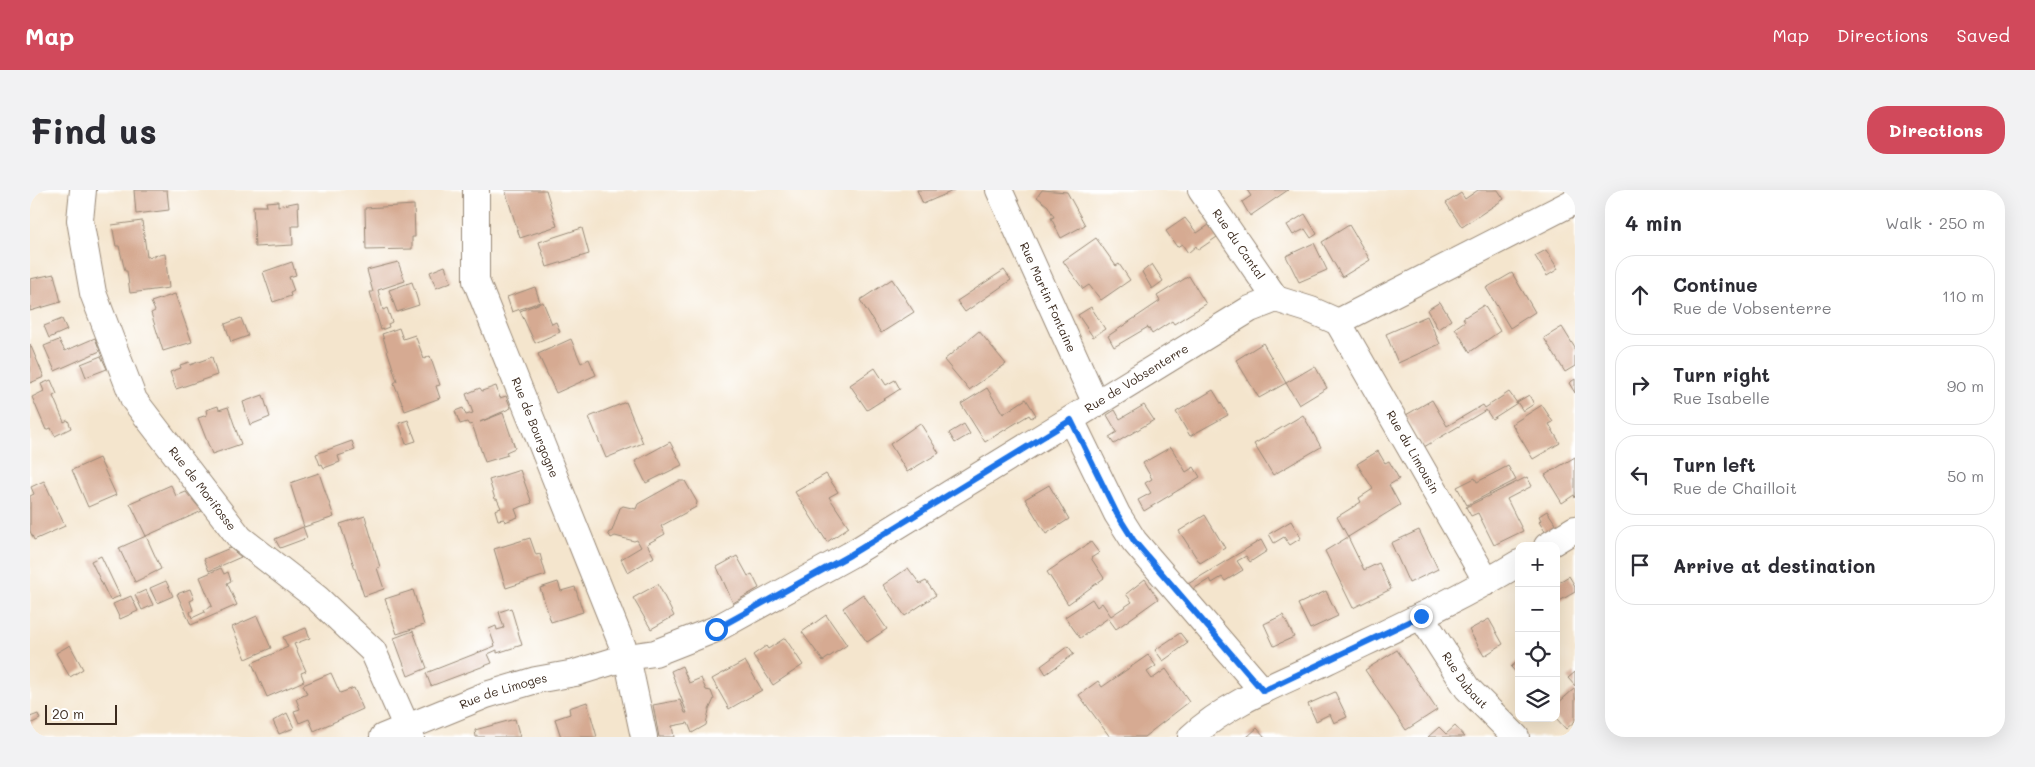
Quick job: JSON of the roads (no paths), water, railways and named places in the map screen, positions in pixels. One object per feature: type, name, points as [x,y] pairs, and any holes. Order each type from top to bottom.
[{"type":"street","name":"Rue de Morifosse","points":[[83,190],[80,220],[93,293],[134,400],[240,538],[317,598],[373,651],[410,732]]},
{"type":"street","name":"Rue de Bourgogne","points":[[476,190],[476,281],[627,657],[644,737]]},
{"type":"street","name":"Rue Martin Fontaine","points":[[999,190],[1096,404]]},
{"type":"street","name":"Rue du Cantal","points":[[1201,190],[1276,300]]},
{"type":"street","points":[[1276,300],[1311,310],[1338,322],[1575,202]]},
{"type":"street","name":"Rue de Vobsenterre","points":[[627,657],[655,653],[716,629],[850,555],[1250,309],[1276,300]]},
{"type":"street","name":"Rue du Limousin","points":[[1338,322],[1487,582]]},
{"type":"street","points":[[1071,420],[1117,514],[1134,541],[1263,691]]},
{"type":"street","points":[[1554,542],[1575,529]]},
{"type":"street","points":[[1191,737],[1205,724],[1263,691],[1421,616],[1515,565]]},
{"type":"street","name":"Rue Dubaut","points":[[1421,616],[1467,688],[1516,737]]},
{"type":"street","name":"Rue de Limoges","points":[[383,737],[410,732],[486,695],[536,680],[575,673],[627,657]]}]
